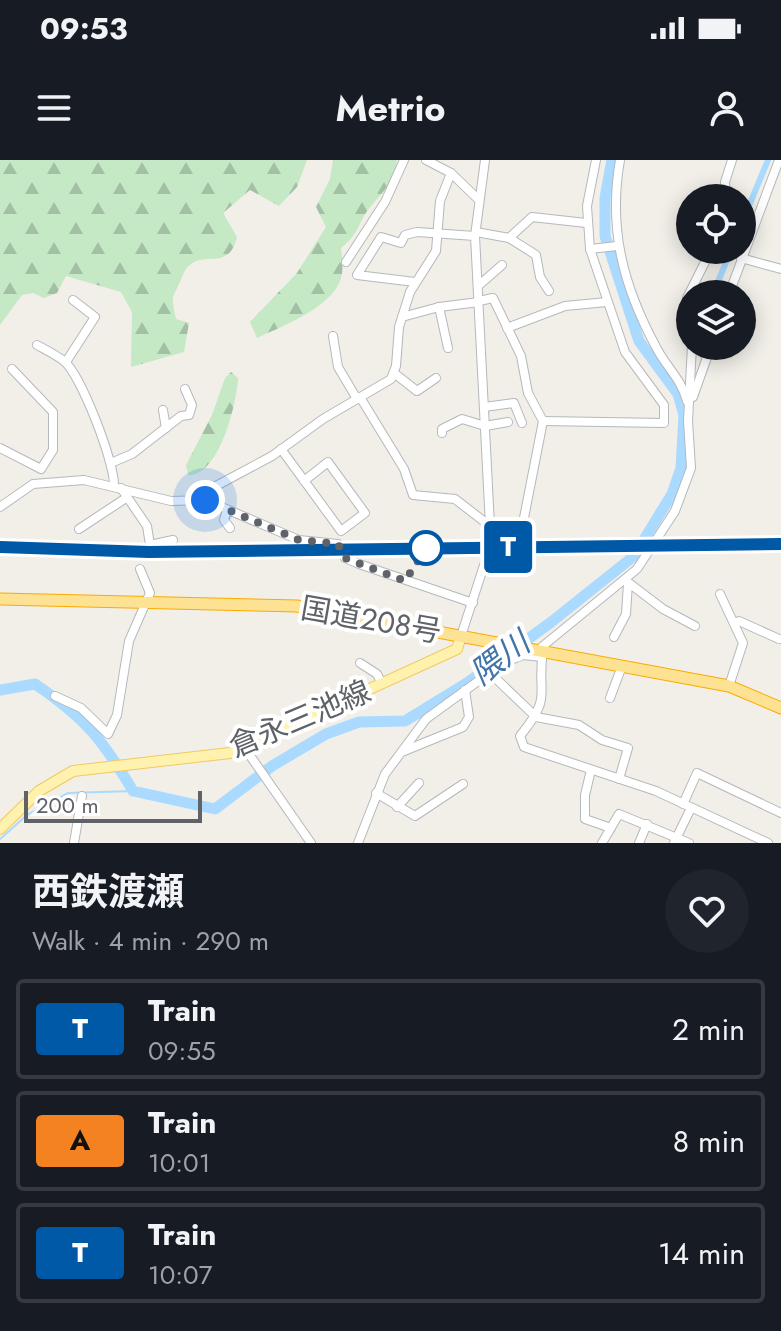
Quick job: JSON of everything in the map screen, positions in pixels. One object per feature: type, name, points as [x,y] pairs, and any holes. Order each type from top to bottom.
[{"type":"highway","name":"国道208号","points":[[0,599],[297,606],[729,686],[781,708]]},
{"type":"main road","name":"倉永三池線","points":[[0,829],[54,779],[73,771],[215,755],[244,747],[457,649],[461,636]]},
{"type":"street","points":[[346,262],[385,202],[404,160]]},
{"type":"street","points":[[426,160],[451,173],[479,200]]},
{"type":"street","points":[[461,636],[487,556],[489,530],[475,234],[485,160]]},
{"type":"street","points":[[543,421],[664,423],[664,405],[625,352],[590,249],[586,223],[596,160]]},
{"type":"street","points":[[620,160],[614,204],[615,247],[654,345],[679,378],[689,409]]},
{"type":"street","points":[[725,184],[732,160]]},
{"type":"street","points":[[756,219],[779,160]]},
{"type":"street","points":[[205,500],[216,486],[385,384],[394,373],[402,317],[415,282],[436,251],[440,201],[451,173]]},
{"type":"street","points":[[509,238],[532,217],[586,223]]},
{"type":"street","points":[[415,282],[357,275],[381,237],[401,243],[409,232],[475,234],[509,238],[536,255],[540,277],[549,291]]},
{"type":"street","points":[[590,249],[615,247]]},
{"type":"street","points":[[756,262],[781,269]]},
{"type":"street","points":[[478,286],[502,265]]},
{"type":"street","points":[[333,336],[338,367],[404,469],[413,495],[455,499],[489,530],[521,533],[543,421],[532,404],[525,366],[493,298],[402,317]]},
{"type":"street","points":[[66,362],[95,317],[73,300]]},
{"type":"street","points":[[507,328],[565,306],[607,302]]},
{"type":"street","points":[[439,307],[448,348]]},
{"type":"street","points":[[37,345],[66,362],[89,396],[92,420],[118,487],[147,526],[150,545],[173,540]]},
{"type":"street","points":[[363,842],[376,793],[385,774],[426,719],[490,673],[523,655],[539,652],[627,582],[645,559],[675,511],[688,480],[691,360]]},
{"type":"street","points":[[689,409],[706,360]]},
{"type":"street","points":[[12,369],[47,402],[53,412],[53,450],[41,469]]},
{"type":"street","points":[[394,373],[417,391],[436,378]]},
{"type":"street","points":[[111,463],[132,454],[192,411],[185,389]]},
{"type":"street","points":[[484,407],[514,403],[522,423]]},
{"type":"street","points":[[163,410],[166,428]]},
{"type":"street","points":[[442,433],[442,429],[462,419],[485,426],[508,422]]},
{"type":"street","points":[[0,448],[41,469],[49,481]]},
{"type":"street","points":[[281,449],[304,481],[341,531],[365,513],[328,462],[304,481]]},
{"type":"street","points":[[0,507],[21,489],[49,481],[84,480],[171,501],[205,500],[299,540],[338,544],[345,558],[473,603]]},
{"type":"street","points":[[79,529],[126,498]]},
{"type":"street","points":[[227,510],[224,520],[230,528]]},
{"type":"street","points":[[55,696],[81,708],[108,734],[117,715],[129,641],[148,601],[149,585],[140,569]]},
{"type":"street","points":[[627,582],[663,609],[695,626]]},
{"type":"street","points":[[614,637],[626,614],[627,582]]},
{"type":"street","points":[[720,594],[743,643],[729,686]]},
{"type":"street","points":[[735,623],[739,621],[779,639]]},
{"type":"street","points":[[539,652],[544,685],[536,717],[520,736],[524,747],[619,779],[768,843]]},
{"type":"street","points":[[360,663],[377,674],[382,684]]},
{"type":"street","points":[[610,698],[622,666]]},
{"type":"street","points":[[490,673],[536,717],[579,725],[602,740],[628,748],[619,779]]},
{"type":"street","points":[[404,750],[406,753],[425,740],[463,727],[469,717],[465,690]]},
{"type":"street","points":[[244,747],[311,843]]},
{"type":"street","points":[[591,770],[585,795],[585,819],[611,828]]},
{"type":"street","points":[[675,840],[697,773],[781,813]]},
{"type":"street","points":[[397,807],[419,783]]},
{"type":"street","points":[[376,793],[415,816],[463,784]]},
{"type":"street","points":[[74,843],[82,796]]},
{"type":"street","points":[[602,843],[619,814],[647,824],[675,840],[689,843]]},
{"type":"street","points":[[639,843],[647,824]]},
{"type":"green space","points":[[0,160],[307,160],[297,187],[279,206],[250,190],[223,213],[237,237],[233,249],[219,258],[195,262],[188,267],[173,300],[176,319],[189,323],[184,352],[131,367],[132,312],[121,292],[66,276],[57,293],[44,298],[33,293],[22,295],[0,325]]},
{"type":"green space","points":[[333,160],[397,160],[388,185],[367,211],[353,236],[341,248],[342,274],[330,296],[307,314],[257,338],[250,322],[297,273],[326,227],[316,207],[330,179]]},
{"type":"green space","points":[[231,372],[238,378],[237,389],[224,437],[209,464],[199,472],[188,475],[186,465],[212,415],[225,378]]},
{"type":"waterway","name":"隈川","points":[[0,690],[35,684],[52,696],[92,731],[133,791],[215,809],[272,766],[326,734],[359,722],[405,721],[467,683],[550,623],[634,556],[672,494],[681,468],[684,415],[678,394],[639,341],[605,236],[605,198],[612,160]]},
{"type":"waterway","points":[[756,189],[768,160]]},
{"type":"waterway","points":[[719,280],[725,264]]},
{"type":"waterway","points":[[0,839],[27,815],[68,793],[133,791]]},
{"type":"railway","points":[[0,547],[149,552],[781,544]]},
{"type":"train","name":"T","points":[[0,547],[149,552],[781,544]]},
{"type":"route","points":[[205,500],[299,540],[338,544],[345,558],[405,581],[426,548]]}]
